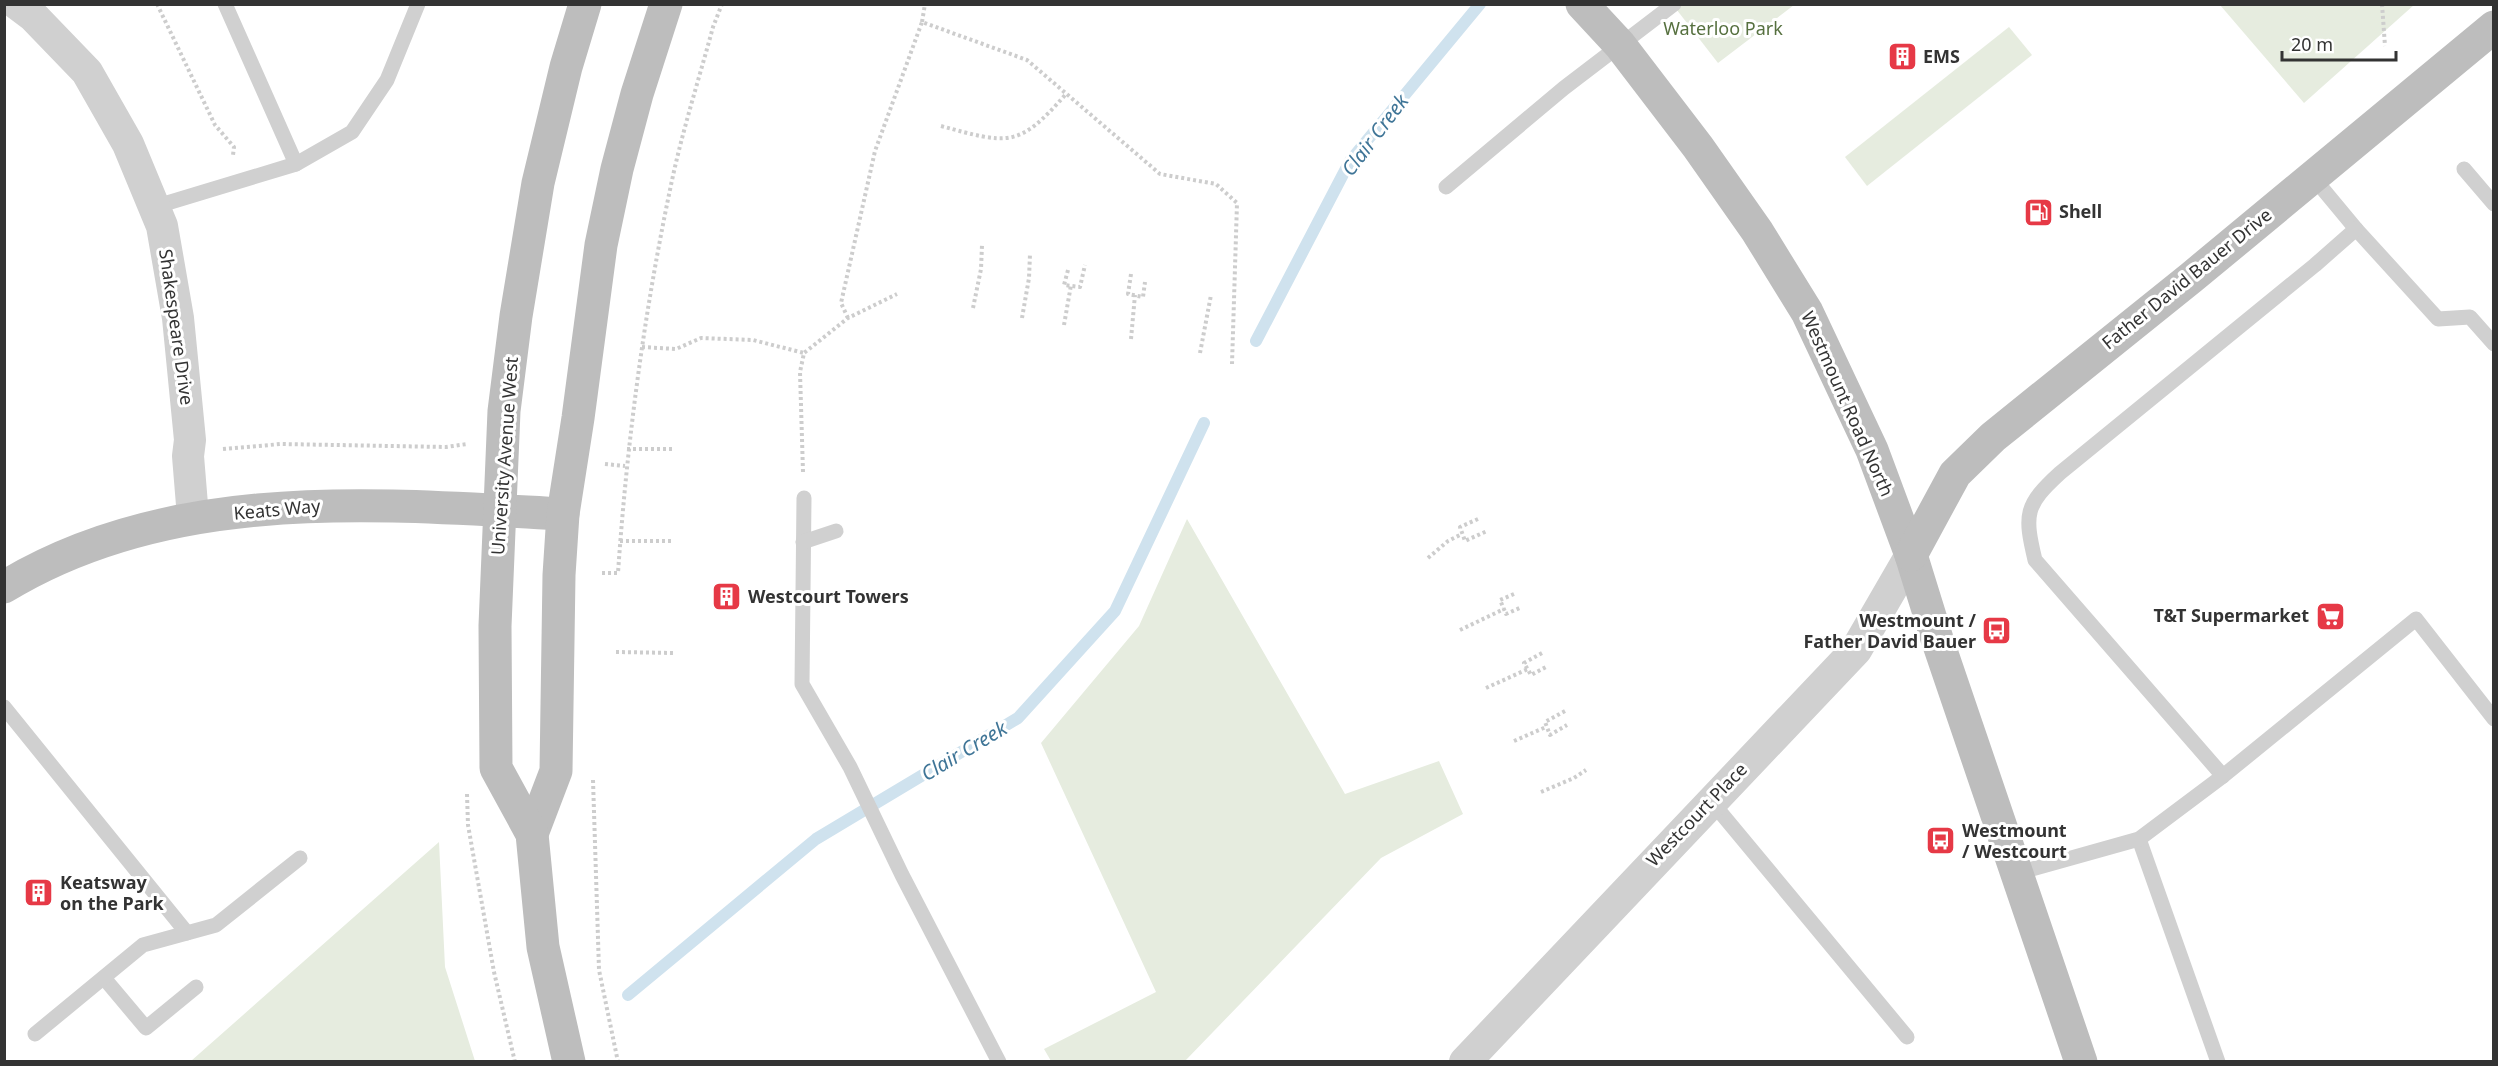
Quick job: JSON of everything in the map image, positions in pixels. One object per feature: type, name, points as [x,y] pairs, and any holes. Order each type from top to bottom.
[{"type":"main road","name":"University Avenue West","points":[[568,1062],[543,947],[532,834],[496,768],[495,626],[504,411],[516,316],[534,205],[566,67],[585,4]]},
{"type":"main road","name":"University Avenue West","points":[[532,834],[556,771],[562,514],[578,418],[601,245],[617,169],[637,94],[666,4]]},
{"type":"main road","name":"Westmount Road North","points":[[1582,4],[1620,45],[1698,147],[1737,202],[1807,312],[1872,450],[1911,555],[1937,639],[2081,1062]]},
{"type":"main road","name":"Father David Bauer Drive","points":[[1911,555],[1955,474],[1993,437],[2493,30]]},
{"type":"main road","name":"Keats Way","points":[[4,587],[77,549],[136,530],[193,517],[336,505],[562,514]]},
{"type":"street","name":"Shakespeare Drive","points":[[17,4],[33,16],[87,72],[128,144],[162,226],[178,318],[190,440],[188,456],[193,517]]},
{"type":"street","name":"Westcourt Place","points":[[1465,1062],[1856,650],[1911,555]]},
{"type":"lane","points":[[225,4],[296,164]]},
{"type":"lane","points":[[154,207],[296,164],[352,132],[387,80],[418,4]]},
{"type":"lane","points":[[1446,187],[1564,88],[1674,4]]},
{"type":"lane","points":[[2464,169],[2493,204]]},
{"type":"lane","points":[[2312,176],[2356,229],[2438,319],[2470,317],[2493,345]]},
{"type":"lane","points":[[2223,776],[2035,560],[2027,524],[2037,493],[2356,229]]},
{"type":"lane","points":[[804,498],[802,684],[850,767],[879,831],[999,1062]]},
{"type":"lane","points":[[803,542],[836,531]]},
{"type":"lane","points":[[2018,873],[2139,839],[2223,776],[2416,620],[2493,719]]},
{"type":"lane","points":[[4,707],[187,933]]},
{"type":"lane","points":[[1711,801],[1906,1037]]},
{"type":"lane","points":[[2139,839],[2218,1062]]},
{"type":"lane","points":[[35,1034],[143,945],[216,925],[300,858]]},
{"type":"lane","points":[[104,978],[146,1028],[196,987]]},
{"type":"path","points":[[157,4],[215,125],[234,147],[233,156],[228,160]]},
{"type":"path","points":[[602,573],[618,573],[627,449],[642,346],[671,184],[713,27],[722,4]]},
{"type":"path","points":[[848,318],[841,303],[875,151],[922,22],[925,4]]},
{"type":"path","points":[[2382,4],[2385,46]]},
{"type":"path","points":[[922,22],[1027,60],[1160,174],[1216,184],[1237,203],[1232,363]]},
{"type":"path","points":[[941,126],[986,138],[1006,138],[1024,134],[1041,122],[1066,94]]},
{"type":"path","points":[[974,308],[981,269],[982,245]]},
{"type":"path","points":[[1022,318],[1029,278],[1030,254]]},
{"type":"path","points":[[1068,270],[1064,285],[1080,287],[1085,265]]},
{"type":"path","points":[[1131,274],[1128,294],[1143,297],[1145,282]]},
{"type":"path","points":[[1064,325],[1071,285]]},
{"type":"path","points":[[804,498],[800,372],[804,353],[848,318],[897,294]]},
{"type":"path","points":[[1200,353],[1211,295]]},
{"type":"path","points":[[1131,339],[1135,296]]},
{"type":"path","points":[[642,346],[676,349],[701,338],[753,340],[804,353]]},
{"type":"path","points":[[214,452],[281,444],[446,447],[467,444]]},
{"type":"path","points":[[627,449],[675,449]]},
{"type":"path","points":[[604,464],[626,466]]},
{"type":"path","points":[[1478,519],[1460,527],[1465,541],[1487,531]]},
{"type":"path","points":[[1428,558],[1448,541],[1462,534]]},
{"type":"path","points":[[620,541],[672,541]]},
{"type":"path","points":[[1514,594],[1500,600],[1506,614],[1522,607]]},
{"type":"path","points":[[1460,630],[1504,609]]},
{"type":"path","points":[[616,652],[674,653]]},
{"type":"path","points":[[1542,654],[1524,663],[1531,675],[1546,667]]},
{"type":"path","points":[[1486,688],[1528,669]]},
{"type":"path","points":[[1565,711],[1545,722],[1550,735],[1567,725]]},
{"type":"path","points":[[1514,741],[1546,727]]},
{"type":"path","points":[[1542,792],[1587,770]]},
{"type":"path","points":[[593,779],[599,970],[618,1062]]},
{"type":"path","points":[[467,792],[468,825],[494,972],[515,1062]]},
{"type":"green space","name":"Waterloo Park","points":[[1673,5],[1794,5],[1718,63]]},
{"type":"green space","points":[[2220,5],[2414,5],[2304,103]]},
{"type":"green space","points":[[2009,27],[2032,55],[1867,186],[1845,157]]},
{"type":"green space","points":[[1187,519],[1345,794],[1439,761],[1463,814],[1381,858],[1185,1061],[1051,1061],[1044,1049],[1156,992],[1041,743],[1139,626]]},
{"type":"green space","points":[[439,842],[445,967],[475,1061],[191,1061]]},
{"type":"waterway","name":"Clair Creek","points":[[1256,341],[1350,161],[1480,4]]},
{"type":"waterway","name":"Clair Creek","points":[[628,995],[816,839],[1018,718],[1115,611],[1204,423]]},
{"type":"place","name":"EMS","points":[[1902,57]]},
{"type":"place","name":"Shell","points":[[2038,212]]},
{"type":"place","name":"Westcourt Towers","points":[[727,597]]},
{"type":"place","name":"T&T Supermarket","points":[[2330,616]]},
{"type":"place","name":"Westmount / Father David Bauer","points":[[1997,631]]},
{"type":"place","name":"Westmount / Westcourt","points":[[1941,841]]},
{"type":"place","name":"Keatsway on the Park","points":[[39,893]]}]
